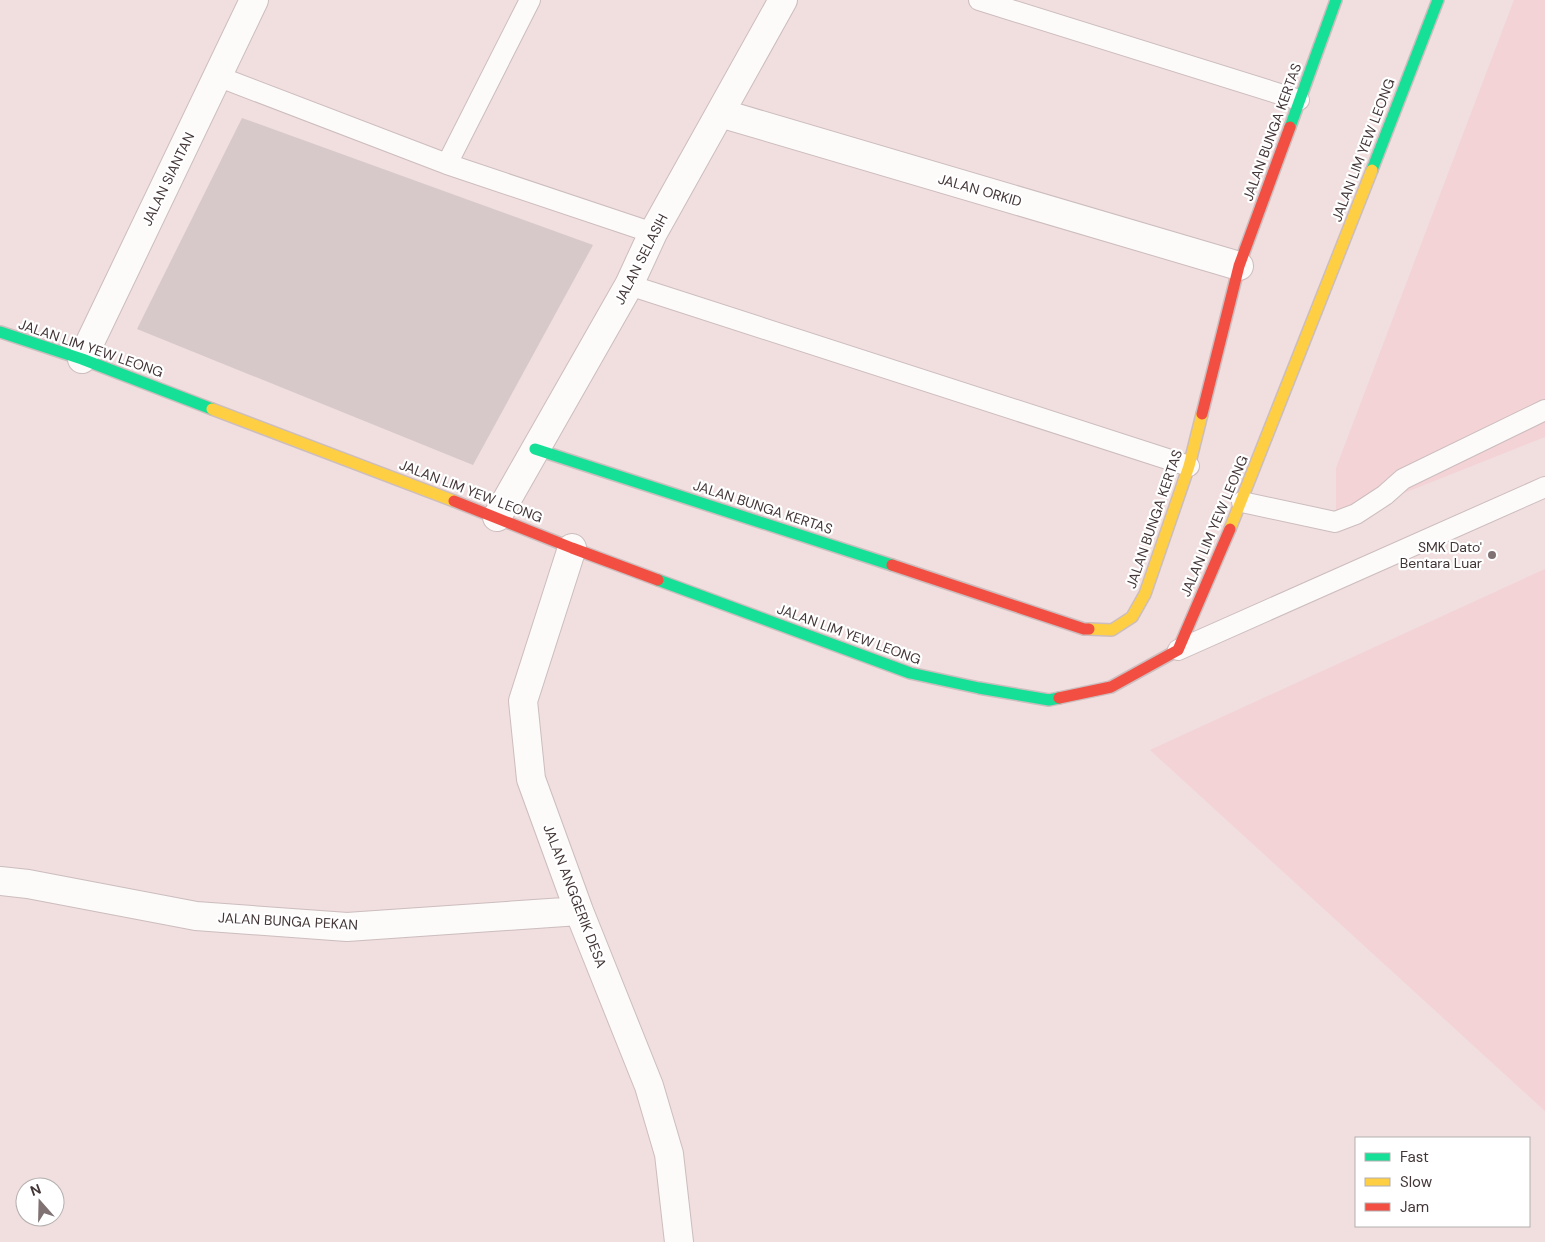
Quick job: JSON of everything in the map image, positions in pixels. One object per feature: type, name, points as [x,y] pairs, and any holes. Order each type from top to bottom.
[{"type":"street","name":"JALAN SIANTAN","points":[[82,359],[254,0]]},
{"type":"street","name":"JALAN SELASIH","points":[[497,516],[629,285],[653,233],[783,0]]},
{"type":"street","name":"JALAN BUNGA KERTAS","points":[[535,448],[1084,629],[1112,630],[1132,617],[1145,594],[1189,466],[1240,266],[1336,0]]},
{"type":"street","name":"JALAN LIM YEW LEONG","points":[[0,332],[82,359],[497,516],[572,548],[910,673],[979,688],[1049,700],[1111,687],[1178,650],[1242,502],[1438,0]]},
{"type":"street","name":"JALAN ORKID","points":[[720,113],[1240,266]]},
{"type":"street","name":"JALAN ANGGERIK DESA","points":[[572,548],[523,701],[531,778],[580,911],[649,1086],[669,1154],[679,1242]]},
{"type":"street","name":"JALAN BUNGA PEKAN","points":[[0,881],[28,884],[196,916],[347,926],[580,911]]},
{"type":"lane","points":[[447,164],[530,0]]},
{"type":"lane","points":[[979,0],[1299,100]]},
{"type":"lane","points":[[217,76],[447,164],[653,233]]},
{"type":"lane","points":[[629,285],[1189,466]]},
{"type":"lane","points":[[1242,502],[1336,522],[1356,514],[1385,495],[1403,479],[1545,410]]},
{"type":"lane","points":[[1178,650],[1545,487]]},
{"type":"shaded area","points":[[1514,0],[1545,0],[1545,437],[1336,520],[1336,468]]},
{"type":"shaded area","points":[[1545,569],[1545,1111],[1150,750]]},
{"type":"building","points":[[242,118],[593,245],[473,465],[137,329]]},
{"type":"traffic: fast","points":[[1290,127],[1336,0]]},
{"type":"traffic: fast","points":[[1372,170],[1438,0]]},
{"type":"traffic: fast","points":[[0,332],[82,359],[212,409]]},
{"type":"traffic: fast","points":[[535,449],[892,565]]},
{"type":"traffic: fast","points":[[658,580],[910,673],[979,688],[1049,700],[1059,698]]},
{"type":"traffic: slow","points":[[1230,529],[1372,170]]},
{"type":"traffic: slow","points":[[212,409],[454,501]]},
{"type":"traffic: slow","points":[[1089,629],[1112,630],[1132,617],[1145,594],[1189,466],[1202,414]]},
{"type":"traffic: jam","points":[[1202,414],[1239,266],[1290,127]]},
{"type":"traffic: jam","points":[[454,501],[658,580]]},
{"type":"traffic: jam","points":[[1059,698],[1111,687],[1178,650],[1230,529]]},
{"type":"traffic: jam","points":[[892,565],[1084,629],[1089,629]]},
{"type":"place","name":"SMK Dato' Bentara Luar","points":[[1492,555]]}]
